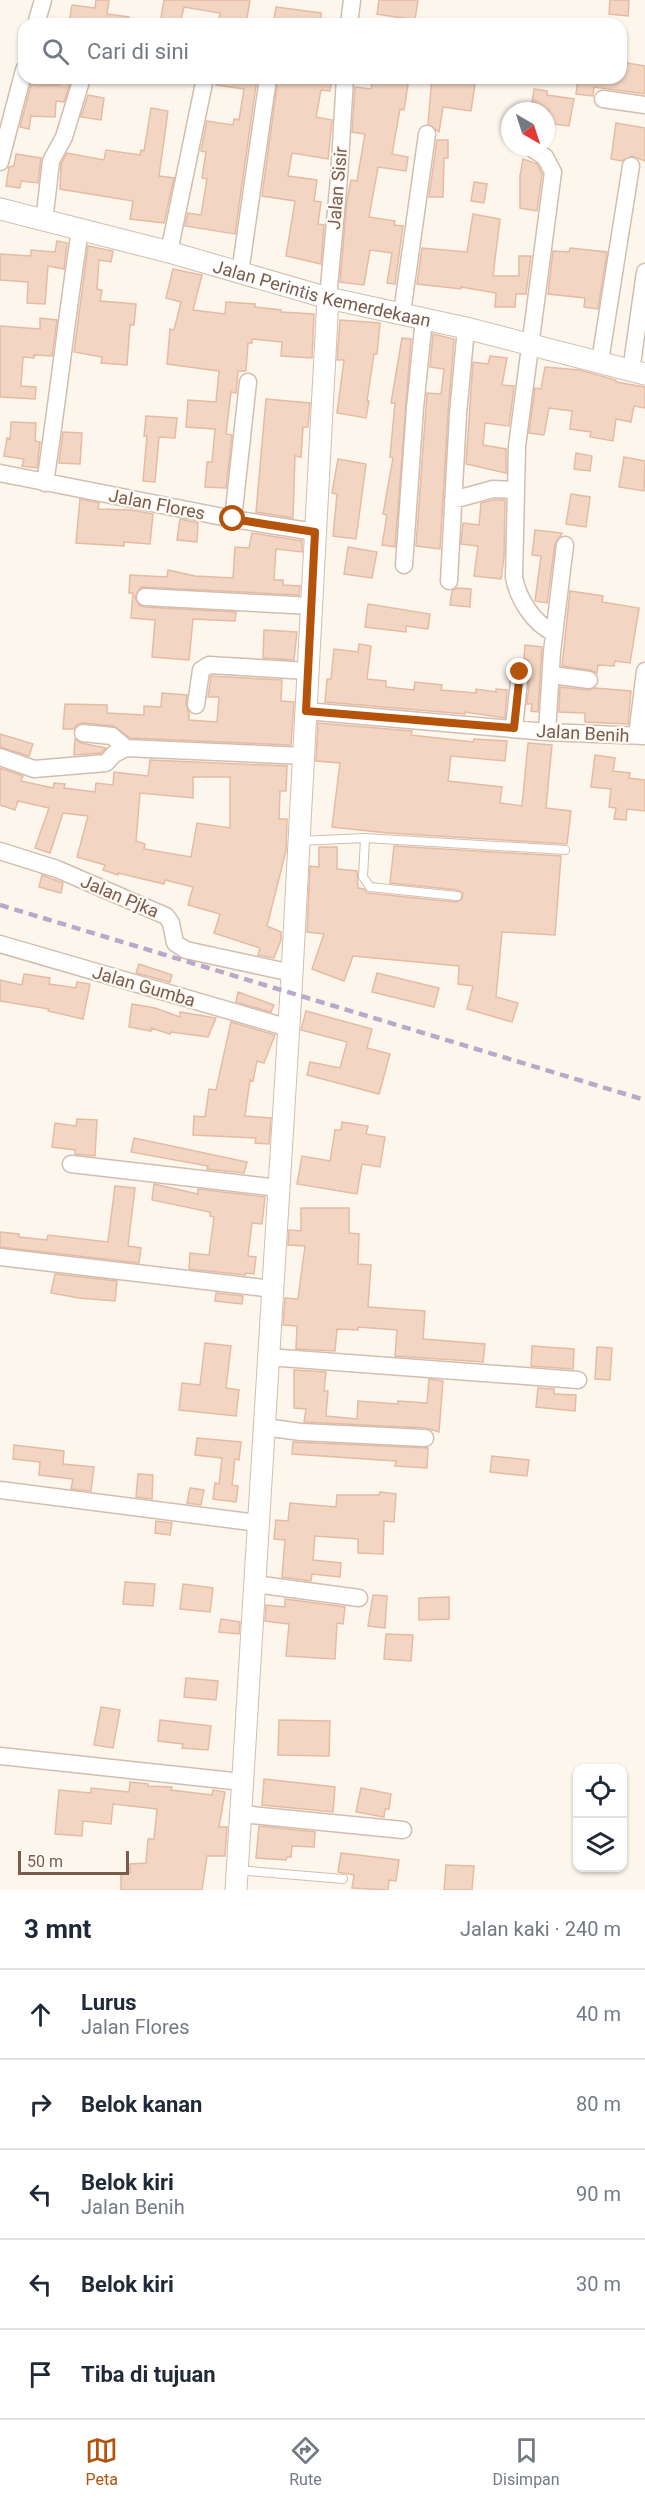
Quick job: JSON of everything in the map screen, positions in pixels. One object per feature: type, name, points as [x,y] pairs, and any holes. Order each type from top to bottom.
[{"type":"street","points":[[38,18],[43,0]]},
{"type":"street","points":[[350,18],[352,0]]},
{"type":"street","points":[[0,162],[20,84]]},
{"type":"street","points":[[44,222],[51,161],[64,137],[80,84]]},
{"type":"street","points":[[169,252],[204,84]]},
{"type":"street","points":[[240,273],[267,84]]},
{"type":"street","name":"Jalan Sisir","points":[[328,298],[345,84]]},
{"type":"street","points":[[603,99],[645,105]]},
{"type":"street","points":[[402,313],[427,134]]},
{"type":"street","points":[[542,156],[553,172],[517,446],[514,555],[517,591],[523,604],[543,626],[554,633]]},
{"type":"street","points":[[600,361],[631,166]]},
{"type":"street","name":"Jalan Perintis Kemerdekaan","points":[[0,209],[169,252],[328,298],[466,328],[638,372]]},
{"type":"street","points":[[45,483],[60,389],[70,292],[80,230]]},
{"type":"street","points":[[638,372],[645,272]]},
{"type":"street","points":[[236,1880],[242,1814],[242,1782],[289,1028],[328,298]]},
{"type":"street","points":[[404,565],[424,318]]},
{"type":"street","points":[[449,581],[466,328]]},
{"type":"street","points":[[233,519],[248,382]]},
{"type":"street","name":"Jalan Flores","points":[[0,473],[233,519],[315,532]]},
{"type":"street","points":[[453,500],[493,489],[516,490]]},
{"type":"street","points":[[546,732],[554,633],[565,545]]},
{"type":"street","points":[[145,597],[312,606]]},
{"type":"street","points":[[196,705],[201,670],[209,665],[308,670]]},
{"type":"street","points":[[641,736],[645,671]]},
{"type":"street","points":[[514,728],[520,672]]},
{"type":"street","points":[[552,675],[589,680]]},
{"type":"street","name":"Jalan Benih","points":[[306,711],[546,732],[641,736]]},
{"type":"street","points":[[83,733],[112,736],[126,748]]},
{"type":"street","points":[[0,757],[34,769],[106,763],[114,754],[126,748],[304,756]]},
{"type":"street","name":"Jalan Pjka","points":[[0,851],[57,869],[166,916],[171,923],[175,943],[186,950],[292,973]]},
{"type":"street","name":"Jalan Gumba","points":[[0,944],[289,1028]]},
{"type":"street","points":[[71,1164],[279,1188]]},
{"type":"street","points":[[0,1257],[273,1289]]},
{"type":"street","points":[[268,1357],[578,1380]]},
{"type":"street","points":[[264,1427],[300,1432],[424,1438]]},
{"type":"street","points":[[0,1490],[258,1523]]},
{"type":"street","points":[[254,1584],[359,1598]]},
{"type":"street","points":[[0,1756],[242,1782]]},
{"type":"street","points":[[242,1814],[402,1830]]},
{"type":"lane","points":[[299,841],[365,838],[565,850]]},
{"type":"lane","points":[[365,838],[363,877],[370,887],[457,896]]},
{"type":"lane","points":[[236,1880],[343,1879]]},
{"type":"building","points":[[96,0],[109,0],[107,14],[129,18],[70,18],[72,5],[95,8]]},
{"type":"building","points":[[164,0],[250,0],[247,18],[219,18],[220,13],[184,7],[181,18],[161,18]]},
{"type":"building","points":[[379,0],[418,0],[415,18],[377,14]]},
{"type":"building","points":[[610,0],[629,0],[628,16],[609,14]]},
{"type":"building","points":[[276,7],[321,13],[321,18],[274,18]]},
{"type":"building","points":[[627,63],[645,66],[645,94],[594,87],[593,96],[576,94],[577,84],[627,84]]},
{"type":"building","points":[[70,84],[64,102],[56,101],[55,117],[31,116],[29,129],[20,127],[31,85]]},
{"type":"building","points":[[256,84],[235,234],[185,226],[188,213],[201,215],[207,179],[202,178],[206,152],[201,151],[207,121],[233,125],[234,119],[239,120],[244,89],[216,85]]},
{"type":"building","points":[[277,84],[331,84],[330,91],[321,90],[316,117],[332,120],[328,159],[292,153],[288,176],[317,180],[314,201],[321,202],[318,224],[324,225],[321,264],[286,256],[295,201],[262,196]]},
{"type":"building","points":[[372,84],[408,84],[404,110],[400,109],[392,154],[408,157],[406,171],[378,167],[369,217],[395,221],[394,225],[403,226],[395,284],[387,283],[392,253],[370,250],[364,285],[340,282],[347,200],[351,180],[357,181],[365,134],[352,132],[355,87],[371,89]]},
{"type":"building","points":[[431,84],[475,84],[471,111],[443,107],[439,132],[428,124]]},
{"type":"building","points":[[534,89],[547,91],[547,95],[574,99],[569,126],[555,124],[555,102],[532,102]]},
{"type":"building","points":[[88,95],[104,98],[101,120],[81,117]]},
{"type":"building","points":[[151,108],[168,111],[159,176],[174,178],[164,223],[130,219],[133,201],[60,189],[61,164],[67,153],[104,160],[106,150],[140,155],[141,150],[144,151]]},
{"type":"building","points":[[616,123],[645,128],[645,161],[632,156],[622,161],[611,159]]},
{"type":"building","points":[[437,140],[448,140],[448,158],[444,158],[443,197],[429,197]]},
{"type":"building","points":[[16,154],[41,158],[38,183],[21,181],[20,188],[6,186],[9,167],[14,166]]},
{"type":"building","points":[[523,159],[537,164],[542,174],[537,211],[520,208],[520,176]]},
{"type":"building","points":[[474,182],[487,184],[484,203],[471,201]]},
{"type":"building","points":[[473,214],[500,219],[493,276],[519,276],[519,256],[531,256],[526,294],[516,294],[515,307],[495,307],[496,293],[461,287],[461,289],[417,284],[422,248],[467,252]]},
{"type":"building","points":[[57,241],[67,243],[64,269],[48,266],[45,304],[27,303],[28,282],[0,280],[0,254],[31,256],[31,250],[55,252]]},
{"type":"building","points":[[88,246],[113,251],[111,262],[99,260],[97,289],[102,290],[100,301],[136,304],[134,325],[130,325],[127,365],[101,363],[102,357],[74,352]]},
{"type":"building","points":[[570,248],[607,252],[598,309],[584,307],[585,298],[548,294],[553,251],[569,252]]},
{"type":"building","points":[[173,269],[202,275],[193,310],[225,314],[226,302],[255,304],[255,307],[281,310],[281,312],[314,314],[312,358],[281,356],[282,342],[252,339],[252,343],[248,343],[246,371],[238,371],[236,393],[231,392],[226,434],[232,435],[226,488],[205,487],[207,462],[212,462],[215,429],[186,427],[188,400],[216,402],[219,371],[167,364],[170,329],[174,330],[181,302],[166,298]]},
{"type":"building","points":[[40,318],[57,320],[52,356],[23,357],[21,386],[36,387],[35,399],[0,397],[0,326],[40,329]]},
{"type":"building","points":[[340,320],[380,323],[366,418],[337,413],[344,360],[337,360]]},
{"type":"building","points":[[433,334],[454,339],[440,549],[416,546],[427,393],[441,394],[444,369],[430,367]]},
{"type":"building","points":[[402,338],[411,339],[395,547],[382,545],[387,515],[383,514],[393,458],[390,457],[395,403],[391,403]]},
{"type":"building","points":[[490,356],[507,358],[502,385],[514,386],[509,426],[485,423],[483,445],[506,449],[506,473],[466,464],[473,362],[488,364]]},
{"type":"building","points":[[545,367],[579,370],[616,380],[616,382],[645,387],[645,408],[634,406],[631,422],[616,419],[613,441],[590,437],[591,432],[570,429],[572,411],[549,408],[544,435],[529,433],[535,388],[541,389]]},
{"type":"building","points":[[266,399],[310,403],[308,427],[303,427],[301,457],[295,456],[293,518],[256,512]]},
{"type":"building","points":[[146,416],[177,418],[175,438],[159,437],[155,482],[143,481],[147,436],[144,436]]},
{"type":"building","points":[[11,422],[36,423],[35,441],[40,442],[37,468],[22,466],[24,459],[4,456],[7,438],[10,439]]},
{"type":"building","points":[[63,432],[82,433],[80,464],[59,463]]},
{"type":"building","points":[[576,453],[592,456],[590,471],[574,469]]},
{"type":"building","points":[[624,457],[645,461],[644,491],[619,487]]},
{"type":"building","points":[[338,459],[366,464],[356,539],[333,536],[337,494],[332,493]]},
{"type":"building","points":[[571,494],[590,497],[586,527],[566,524]]},
{"type":"building","points":[[80,499],[99,503],[98,509],[131,510],[153,514],[150,544],[124,542],[124,546],[76,543]]},
{"type":"building","points":[[505,500],[504,557],[501,579],[474,576],[478,546],[461,544],[463,523],[479,525],[481,503]]},
{"type":"building","points":[[180,519],[198,523],[197,542],[177,540]]},
{"type":"building","points":[[535,530],[562,533],[555,544],[547,603],[535,601],[541,556],[532,555]]},
{"type":"building","points":[[252,533],[302,541],[302,552],[276,549],[274,580],[283,580],[283,585],[300,586],[299,595],[141,587],[135,597],[139,605],[144,607],[236,612],[235,621],[193,619],[189,660],[152,657],[155,620],[131,618],[133,593],[129,593],[130,575],[167,577],[168,570],[195,576],[233,578],[235,547],[249,548]]},
{"type":"building","points":[[348,547],[377,552],[372,578],[344,574]]},
{"type":"building","points":[[457,588],[471,589],[470,607],[450,605],[452,591]]},
{"type":"building","points":[[570,591],[603,596],[602,602],[639,608],[630,663],[615,661],[614,666],[598,665],[597,673],[562,666]]},
{"type":"building","points":[[368,604],[430,614],[428,629],[406,626],[406,632],[365,627]]},
{"type":"building","points":[[264,630],[297,632],[294,660],[263,658]]},
{"type":"building","points":[[359,644],[371,646],[367,679],[386,681],[386,687],[414,690],[415,682],[442,685],[441,690],[476,693],[476,689],[496,692],[496,689],[507,690],[505,718],[465,712],[465,714],[325,702],[327,679],[331,679],[334,649],[358,652]]},
{"type":"building","points":[[525,645],[542,647],[538,712],[531,711],[532,704],[527,704],[530,673],[528,660],[524,659]]},
{"type":"building","points":[[211,676],[282,680],[281,701],[294,702],[291,745],[130,738],[114,726],[84,723],[78,724],[73,729],[63,729],[65,704],[107,705],[107,713],[144,715],[144,706],[161,707],[162,693],[187,695],[189,720],[217,722],[219,697],[208,697]]},
{"type":"building","points":[[560,687],[631,691],[628,724],[585,722],[585,713],[559,712]]},
{"type":"building","points":[[318,723],[412,731],[411,735],[473,742],[474,739],[507,741],[505,761],[451,756],[448,781],[502,787],[500,803],[522,806],[528,743],[552,745],[546,808],[571,811],[567,844],[388,833],[332,827],[340,763],[316,761]]},
{"type":"building","points":[[0,734],[33,744],[29,756],[0,747]]},
{"type":"building","points":[[75,739],[81,743],[106,748],[101,753],[74,755]]},
{"type":"building","points":[[595,755],[615,758],[613,771],[630,773],[629,778],[645,780],[645,811],[627,809],[626,820],[614,819],[616,808],[609,807],[611,789],[591,787]]},
{"type":"building","points":[[150,760],[287,766],[286,791],[280,791],[279,819],[287,819],[286,851],[267,926],[281,932],[281,940],[274,958],[258,955],[260,948],[214,933],[220,914],[188,905],[193,887],[165,880],[164,884],[118,873],[118,875],[103,870],[105,865],[77,857],[88,816],[63,813],[50,853],[35,848],[49,808],[18,801],[15,810],[0,805],[0,768],[23,776],[21,781],[53,788],[54,783],[65,784],[64,788],[95,792],[96,783],[113,785],[114,772],[148,776]],"holes":[[[193,777],[230,777],[230,828],[197,823],[191,857],[144,849],[145,844],[136,841],[140,793],[193,798]]]},
{"type":"building","points":[[394,846],[561,856],[555,935],[502,932],[496,997],[518,1003],[512,1022],[467,1009],[473,986],[458,984],[459,966],[353,956],[344,981],[312,969],[324,934],[307,932],[310,866],[319,867],[319,847],[337,847],[337,869],[357,871],[358,888],[364,889],[367,893],[456,902],[462,899],[463,893],[458,890],[390,883]]},
{"type":"building","points":[[42,875],[63,883],[61,893],[39,887]]},
{"type":"building","points":[[139,964],[172,975],[170,982],[136,973]]},
{"type":"building","points":[[377,973],[439,988],[434,1007],[372,992]]},
{"type":"building","points":[[24,974],[50,978],[49,984],[76,988],[77,982],[90,984],[83,1019],[48,1011],[49,1009],[0,1001],[0,980],[22,985]]},
{"type":"building","points":[[238,992],[274,1005],[271,1012],[236,1002]]},
{"type":"building","points":[[132,1004],[155,1008],[180,1017],[180,1012],[216,1018],[208,1037],[171,1032],[170,1034],[151,1028],[151,1031],[129,1027]]},
{"type":"building","points":[[306,1011],[372,1029],[367,1048],[390,1054],[379,1094],[307,1075],[310,1062],[340,1068],[347,1042],[301,1030]]},
{"type":"building","points":[[231,1022],[275,1035],[264,1063],[257,1061],[253,1081],[250,1080],[245,1116],[271,1118],[269,1144],[255,1143],[256,1138],[193,1135],[194,1116],[205,1117],[209,1089],[216,1090]]},
{"type":"building","points":[[77,1119],[97,1120],[95,1156],[75,1154],[75,1150],[52,1147],[55,1123],[76,1126]]},
{"type":"building","points":[[342,1122],[368,1126],[366,1134],[385,1137],[380,1167],[362,1164],[357,1194],[297,1184],[302,1156],[330,1161],[335,1130],[341,1130]]},
{"type":"building","points":[[134,1138],[247,1162],[244,1173],[207,1169],[208,1166],[131,1152]]},
{"type":"building","points":[[154,1184],[198,1194],[198,1189],[265,1197],[262,1224],[252,1223],[248,1256],[256,1257],[254,1274],[189,1269],[190,1253],[209,1255],[214,1217],[210,1216],[210,1212],[152,1200]]},
{"type":"building","points":[[115,1186],[135,1188],[128,1246],[141,1248],[139,1263],[0,1247],[0,1232],[47,1240],[48,1235],[108,1242]]},
{"type":"building","points":[[301,1208],[349,1208],[349,1233],[359,1234],[358,1264],[371,1265],[368,1307],[425,1311],[423,1339],[485,1344],[483,1362],[395,1356],[397,1330],[358,1327],[358,1330],[337,1329],[335,1351],[296,1349],[297,1326],[283,1325],[285,1298],[298,1299],[305,1246],[288,1245],[289,1230],[301,1231]]},
{"type":"building","points":[[55,1274],[117,1281],[115,1301],[51,1293]]},
{"type":"building","points":[[216,1293],[243,1296],[242,1304],[215,1301]]},
{"type":"building","points":[[205,1343],[231,1346],[226,1388],[239,1390],[236,1416],[179,1410],[182,1383],[200,1385]]},
{"type":"building","points":[[532,1346],[574,1349],[573,1369],[531,1366]]},
{"type":"building","points":[[597,1347],[612,1348],[610,1380],[595,1379]]},
{"type":"building","points":[[294,1370],[326,1372],[324,1391],[328,1391],[326,1416],[357,1419],[358,1401],[398,1404],[398,1401],[427,1403],[429,1379],[443,1381],[439,1432],[426,1428],[304,1422],[306,1409],[294,1408]]},
{"type":"building","points":[[538,1388],[554,1389],[554,1394],[576,1395],[575,1411],[536,1407]]},
{"type":"building","points":[[197,1438],[241,1442],[239,1460],[235,1459],[232,1485],[238,1486],[236,1502],[213,1499],[215,1483],[219,1484],[222,1458],[195,1455]]},
{"type":"building","points":[[293,1442],[428,1448],[427,1468],[395,1466],[396,1461],[292,1454]]},
{"type":"building","points":[[14,1445],[64,1451],[63,1464],[94,1467],[91,1491],[71,1489],[73,1479],[39,1475],[40,1462],[13,1459]]},
{"type":"building","points":[[492,1456],[529,1460],[527,1476],[490,1472]]},
{"type":"building","points":[[138,1474],[153,1475],[152,1499],[136,1497]]},
{"type":"building","points":[[190,1488],[204,1490],[201,1505],[187,1503]]},
{"type":"building","points":[[380,1492],[396,1494],[394,1522],[384,1521],[383,1554],[358,1553],[358,1539],[315,1536],[313,1560],[341,1563],[340,1577],[312,1574],[311,1581],[282,1577],[285,1540],[274,1539],[276,1520],[288,1521],[290,1503],[336,1507],[337,1495],[379,1495]]},
{"type":"building","points":[[156,1521],[172,1523],[170,1535],[155,1533]]},
{"type":"building","points":[[125,1582],[155,1584],[153,1606],[123,1604]]},
{"type":"building","points":[[183,1584],[213,1588],[210,1612],[180,1609]]},
{"type":"building","points":[[373,1595],[387,1596],[385,1628],[368,1626]]},
{"type":"building","points":[[449,1597],[449,1619],[419,1620],[419,1598]]},
{"type":"building","points":[[285,1599],[345,1607],[343,1624],[337,1623],[335,1659],[286,1656],[289,1624],[265,1621],[266,1605],[285,1607]]},
{"type":"building","points":[[221,1619],[240,1622],[239,1634],[219,1632]]},
{"type":"building","points":[[386,1634],[413,1635],[411,1661],[384,1659]]},
{"type":"building","points":[[186,1678],[218,1681],[216,1700],[184,1697]]},
{"type":"building","points":[[101,1707],[120,1710],[113,1748],[94,1745]]},
{"type":"building","points":[[160,1720],[211,1726],[208,1750],[182,1748],[183,1744],[158,1741]]},
{"type":"building","points":[[279,1720],[330,1721],[329,1756],[278,1755]]},
{"type":"building","points":[[264,1779],[335,1787],[333,1812],[262,1805]]},
{"type":"building","points":[[130,1782],[212,1795],[213,1790],[225,1792],[219,1827],[227,1827],[225,1856],[207,1856],[202,1890],[121,1890],[121,1874],[130,1873],[130,1864],[146,1863],[148,1839],[154,1839],[157,1809],[113,1804],[111,1824],[83,1821],[82,1836],[55,1834],[59,1790],[91,1793],[91,1788],[129,1792]]},
{"type":"building","points":[[361,1788],[391,1794],[389,1809],[385,1809],[384,1817],[356,1812]]},
{"type":"building","points":[[259,1826],[315,1832],[314,1847],[292,1846],[291,1857],[287,1857],[286,1860],[256,1858]]},
{"type":"building","points":[[341,1853],[399,1860],[396,1881],[389,1880],[388,1890],[352,1888],[354,1875],[338,1872]]},
{"type":"building","points":[[446,1865],[474,1866],[472,1890],[444,1890]]},
{"type":"railway","points":[[0,905],[645,1100]]},
{"type":"route","points":[[233,519],[315,532],[306,711],[514,728],[520,672]]}]
